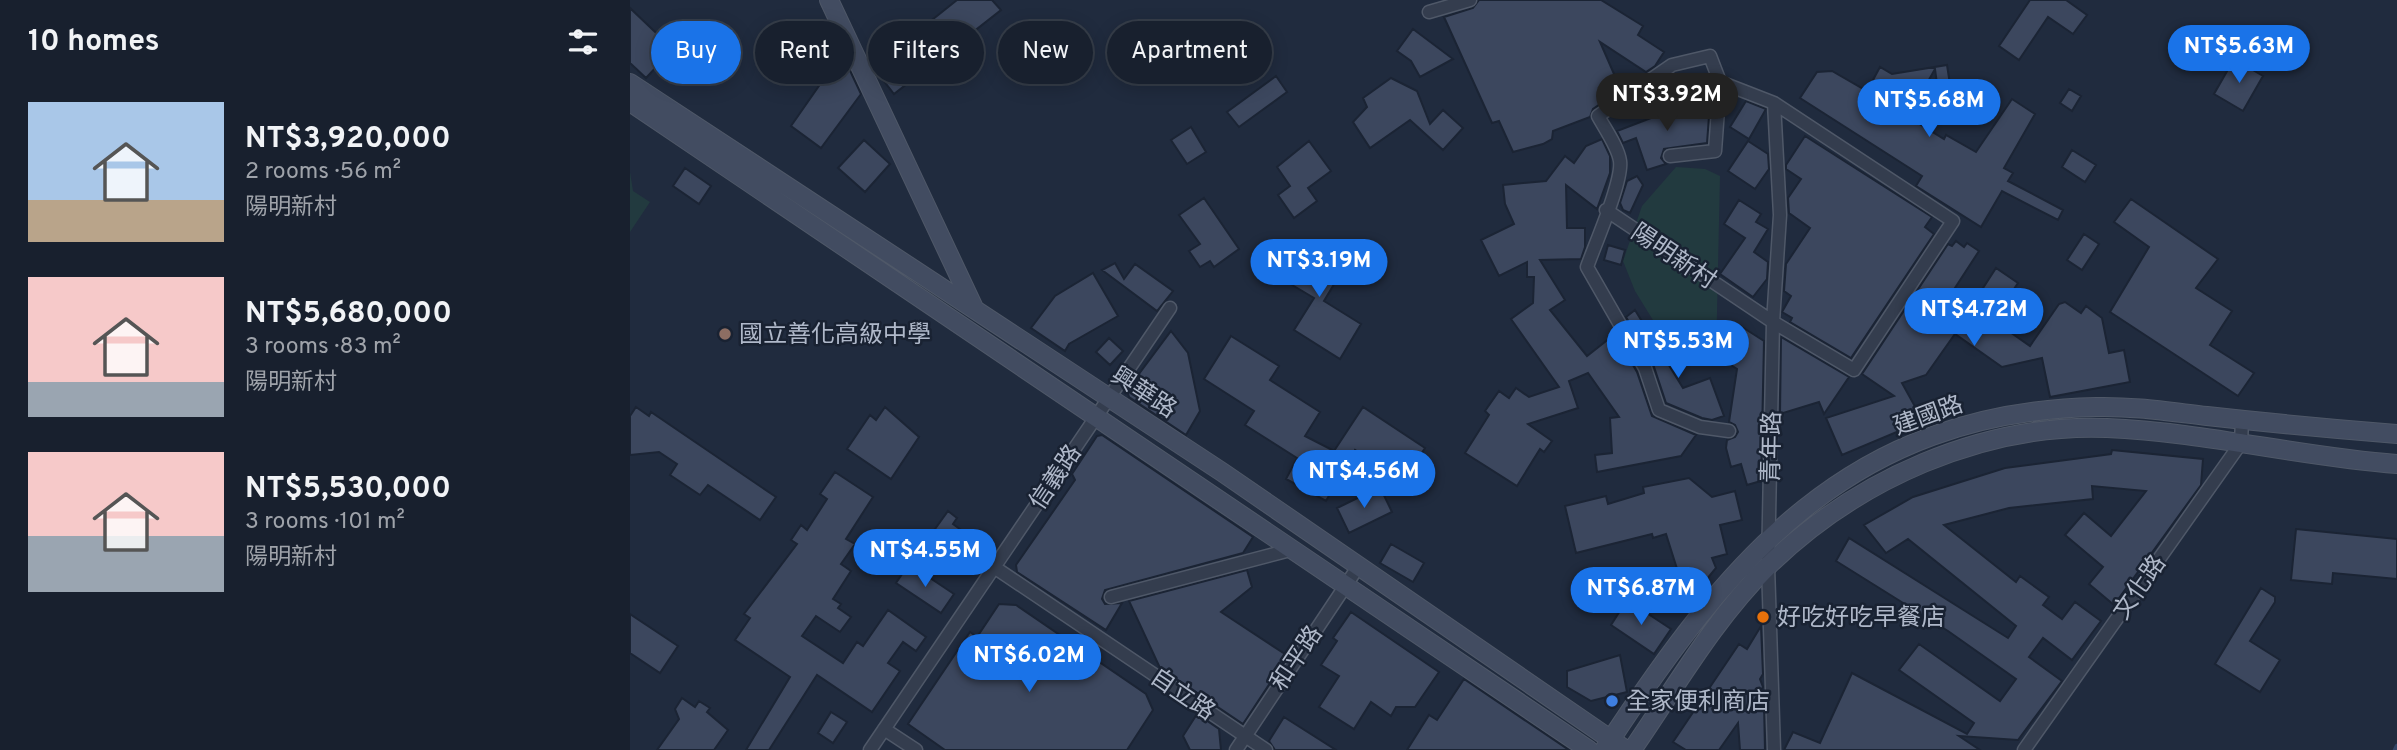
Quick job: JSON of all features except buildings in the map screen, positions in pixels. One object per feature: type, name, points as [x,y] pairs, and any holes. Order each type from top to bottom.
[{"type":"street","points":[[829,0],[975,310]]},
{"type":"street","points":[[1429,12],[1470,0]]},
{"type":"street","name":"陽明新村","points":[[1606,210],[1773,322],[1854,370],[1952,221],[1774,103],[1720,82],[1710,56],[1672,65],[1598,116],[1620,161],[1613,195],[1606,210],[1587,267],[1645,368],[1659,410],[1700,427],[1729,431]]},
{"type":"street","points":[[1670,156],[1715,151],[1720,82]]},
{"type":"street","name":"興華路","points":[[630,83],[1109,398],[1358,567],[1614,747]]},
{"type":"street","name":"興華路","points":[[630,102],[1097,415],[1589,750]]},
{"type":"street","name":"青年路","points":[[1774,103],[1780,215],[1773,322],[1768,566],[1774,750]]},
{"type":"street","name":"信義路","points":[[870,750],[1170,308]]},
{"type":"street","name":"建國路","points":[[1614,747],[1707,603],[1769,537],[1830,489],[1861,469],[1970,423],[2099,407],[2397,434]]},
{"type":"street","points":[[2241,443],[2242,420]]},
{"type":"street","name":"建國路","points":[[1632,750],[1720,623],[1768,566],[1823,520],[1869,488],[1937,457],[1978,444],[2057,430],[2106,428],[2397,464]]},
{"type":"street","name":"文化路","points":[[2024,750],[2241,443]]},
{"type":"street","points":[[1111,597],[1294,549]]},
{"type":"street","name":"自立路","points":[[994,567],[1266,750]]},
{"type":"street","name":"和平路","points":[[1236,750],[1358,567]]},
{"type":"street","points":[[884,729],[916,750]]},
{"type":"green space","points":[[1676,167],[1705,169],[1720,176],[1716,358],[1673,362],[1669,346],[1635,291],[1623,261],[1642,206]]},
{"type":"green space","points":[[630,172],[633,191],[650,202],[630,232]]},
{"type":"waterway","points":[[2395,750],[2397,746]]},
{"type":"place","name":"國立善化高級中學","points":[[725,334]]},
{"type":"place","name":"好吃好吃早餐店","points":[[1763,617]]},
{"type":"place","name":"全家便利商店","points":[[1612,701]]}]
